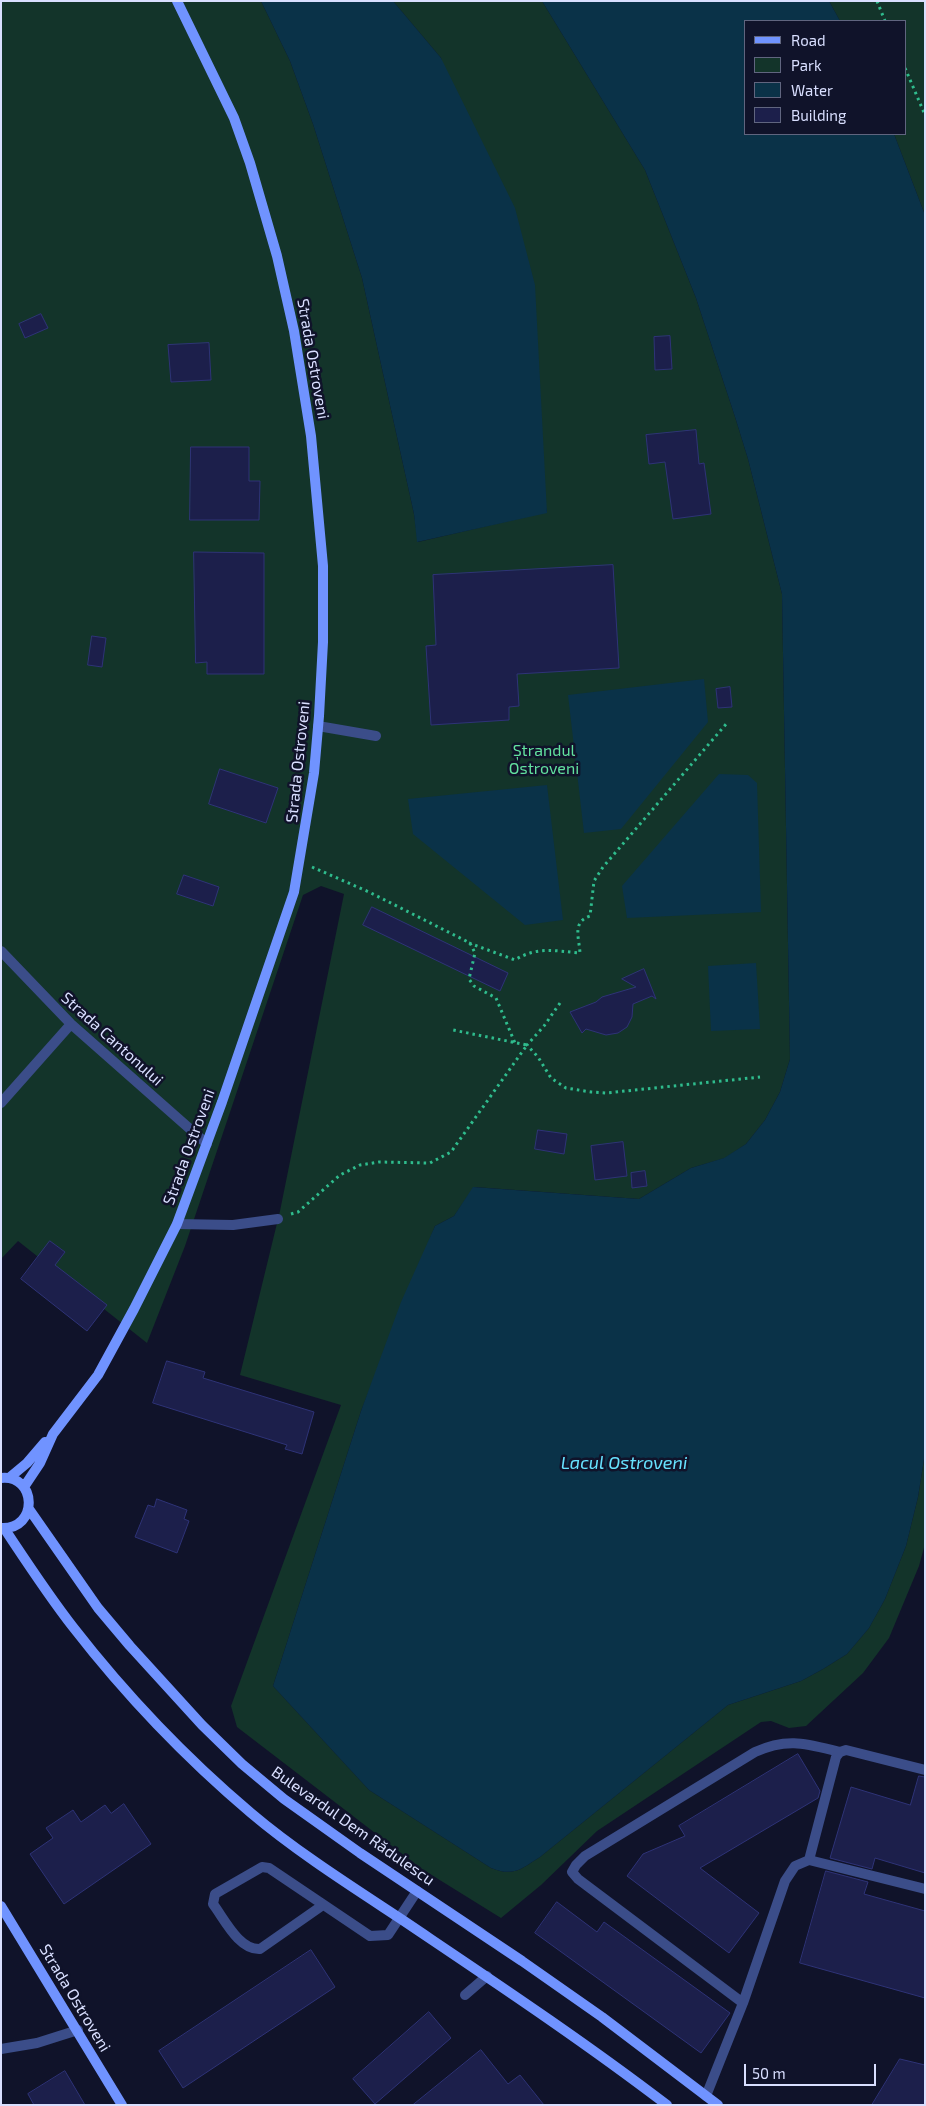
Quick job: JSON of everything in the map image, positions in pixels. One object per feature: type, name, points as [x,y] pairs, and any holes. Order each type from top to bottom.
[{"type":"main road","name":"Strada Ostroveni","points":[[24,1487],[40,1463],[53,1434],[98,1375],[177,1224],[207,1144],[294,892],[309,805],[318,726],[323,642],[323,566],[319,501],[311,436],[294,331],[277,256],[237,127],[177,1]]},
{"type":"main road","points":[[4,1477],[27,1463],[53,1434]]},
{"type":"main road","points":[[4,1477],[20,1483],[24,1487]]},
{"type":"main road","name":"Bulevardul Dem Rădulescu","points":[[24,1487],[29,1501],[28,1509],[98,1608],[202,1726],[242,1764],[284,1799],[602,2017],[718,2105]]},
{"type":"main road","points":[[2,1528],[10,1528],[22,1521],[28,1509]]},
{"type":"main road","points":[[2,1528],[73,1627],[139,1705],[208,1775],[254,1816],[399,1918],[564,2028],[667,2105]]},
{"type":"main road","name":"Strada Ostroveni","points":[[1,1906],[122,2105]]},
{"type":"lane","points":[[318,726],[376,736]]},
{"type":"lane","name":"Strada Cantonului","points":[[1,951],[70,1024],[207,1144]]},
{"type":"lane","points":[[1,1103],[70,1024]]},
{"type":"lane","points":[[177,1224],[233,1224],[278,1219]]},
{"type":"lane","points":[[743,2003],[578,1879],[572,1872],[576,1865],[585,1856],[755,1752],[772,1744],[787,1742],[840,1752],[846,1750],[925,1770]]},
{"type":"lane","points":[[809,1860],[836,1757],[840,1752]]},
{"type":"lane","points":[[706,2096],[743,2003],[785,1881],[795,1866],[809,1860],[925,1889]]},
{"type":"lane","points":[[323,1905],[260,1949],[252,1950],[244,1945],[213,1904],[215,1894],[262,1866],[269,1868],[370,1936],[388,1935],[417,1891]]},
{"type":"lane","points":[[465,1995],[487,1976]]},
{"type":"lane","points":[[1,2049],[37,2043],[78,2030]]},
{"type":"path","points":[[877,1],[885,20]]},
{"type":"path","points":[[906,70],[925,115]]},
{"type":"path","points":[[300,862],[369,892],[470,943],[515,960],[526,953],[536,950],[580,954],[578,924],[582,918],[590,916],[594,881],[603,867],[727,723]]},
{"type":"path","points":[[470,943],[475,953],[469,978],[474,986],[496,998],[515,1043]]},
{"type":"path","points":[[278,1219],[298,1212],[340,1174],[360,1165],[379,1162],[430,1163],[451,1152],[527,1045],[544,1026],[560,1003]]},
{"type":"path","points":[[453,1030],[527,1045],[538,1057],[551,1078],[566,1088],[583,1091],[606,1094],[760,1077]]},
{"type":"green space","name":"Ștrandul Ostroveni","points":[[1,1],[261,1],[290,61],[313,124],[362,278],[414,514],[418,542],[547,512],[441,58],[393,1],[542,1],[645,170],[696,298],[748,459],[782,594],[790,1059],[780,1092],[765,1120],[746,1144],[725,1158],[691,1168],[639,1199],[474,1187],[454,1216],[435,1226],[361,1411],[273,1686],[369,1790],[491,1868],[512,1872],[540,1857],[728,1705],[801,1681],[847,1654],[869,1628],[885,1599],[906,1546],[918,1497],[925,1453],[925,1544],[919,1566],[889,1638],[863,1673],[806,1726],[789,1728],[771,1721],[761,1722],[597,1831],[541,1885],[501,1918],[422,1869],[237,1727],[231,1706],[341,1405],[240,1375],[280,1211],[344,894],[321,886],[303,895],[185,1246],[147,1343],[18,1241],[1,1259]]},
{"type":"green space","points":[[829,1],[925,1],[925,215],[894,135],[906,135],[906,20],[839,20]]},
{"type":"water","points":[[261,1],[393,1],[441,58],[515,208],[535,285],[547,513],[417,542],[414,514],[362,278],[313,124],[290,61]]},
{"type":"water","name":"Lacul Ostroveni","points":[[542,1],[829,1],[839,20],[744,20],[744,135],[894,135],[925,215],[925,1453],[918,1497],[906,1546],[885,1599],[869,1628],[847,1654],[801,1681],[728,1705],[540,1857],[517,1870],[506,1872],[491,1868],[369,1790],[273,1686],[361,1411],[401,1302],[435,1226],[454,1216],[473,1187],[639,1199],[691,1168],[724,1158],[746,1144],[765,1120],[780,1092],[790,1059],[782,594],[748,459],[736,420],[696,298],[645,170]]},
{"type":"water","points":[[704,679],[708,722],[621,829],[584,833],[568,695]]},
{"type":"water","points":[[719,774],[748,775],[757,783],[761,912],[627,918],[622,886]]},
{"type":"water","points":[[547,785],[563,920],[525,925],[413,834],[408,799]]},
{"type":"water","points":[[756,963],[760,1029],[711,1031],[708,966]]},
{"type":"building","points":[[41,314],[48,328],[25,338],[19,324]]},
{"type":"building","points":[[670,336],[672,369],[655,370],[654,337]]},
{"type":"building","points":[[209,343],[211,380],[171,382],[168,345]]},
{"type":"building","points":[[696,430],[699,464],[704,463],[711,514],[673,519],[665,462],[649,464],[646,435]]},
{"type":"building","points":[[191,447],[249,447],[249,481],[260,481],[259,520],[190,520]]},
{"type":"building","points":[[194,552],[264,553],[264,674],[207,674],[207,662],[196,663]]},
{"type":"building","points":[[613,565],[619,668],[517,674],[519,706],[509,707],[509,720],[431,725],[426,646],[436,645],[433,575]]},
{"type":"building","points":[[92,636],[106,638],[102,667],[88,665]]},
{"type":"building","points":[[730,687],[732,707],[718,708],[716,689]]},
{"type":"building","points":[[220,769],[278,788],[266,823],[209,804]]},
{"type":"building","points":[[184,875],[219,887],[213,906],[177,894]]},
{"type":"building","points":[[372,907],[508,973],[500,991],[363,925]]},
{"type":"building","points":[[644,969],[656,999],[652,996],[633,1004],[632,1017],[627,1027],[618,1033],[606,1035],[586,1029],[582,1033],[570,1012],[596,1002],[602,997],[636,987],[622,979]]},
{"type":"building","points":[[538,1130],[567,1134],[564,1154],[535,1149]]},
{"type":"building","points":[[623,1142],[627,1176],[595,1180],[591,1146]]},
{"type":"building","points":[[645,1171],[647,1186],[632,1188],[631,1173]]},
{"type":"building","points":[[50,1241],[65,1252],[55,1265],[107,1305],[87,1331],[21,1279]]},
{"type":"building","points":[[167,1361],[205,1372],[203,1378],[314,1412],[302,1454],[285,1449],[287,1445],[153,1403]]},
{"type":"building","points":[[157,1499],[187,1510],[184,1519],[189,1521],[177,1553],[135,1537],[148,1505],[154,1507]]},
{"type":"building","points":[[798,1754],[820,1791],[818,1798],[700,1868],[759,1913],[729,1953],[627,1876],[643,1854],[685,1836],[679,1826]]},
{"type":"building","points":[[919,1776],[925,1777],[925,1873],[875,1858],[872,1869],[830,1858],[851,1787],[910,1805]]},
{"type":"building","points":[[124,1804],[151,1844],[64,1904],[30,1854],[53,1838],[46,1828],[73,1810],[81,1822],[105,1805],[111,1813]]},
{"type":"building","points":[[826,1871],[868,1882],[864,1894],[925,1911],[925,1998],[800,1963]]},
{"type":"building","points":[[557,1902],[597,1932],[604,1922],[730,2013],[701,2053],[535,1933]]},
{"type":"building","points":[[311,1950],[335,1987],[183,2088],[159,2051]]},
{"type":"building","points":[[429,2012],[451,2038],[375,2104],[353,2079]]},
{"type":"building","points":[[481,2050],[508,2084],[520,2075],[544,2105],[413,2105]]},
{"type":"building","points":[[900,2059],[925,2065],[925,2105],[872,2105]]},
{"type":"building","points":[[65,2071],[85,2105],[34,2105],[28,2094]]}]
